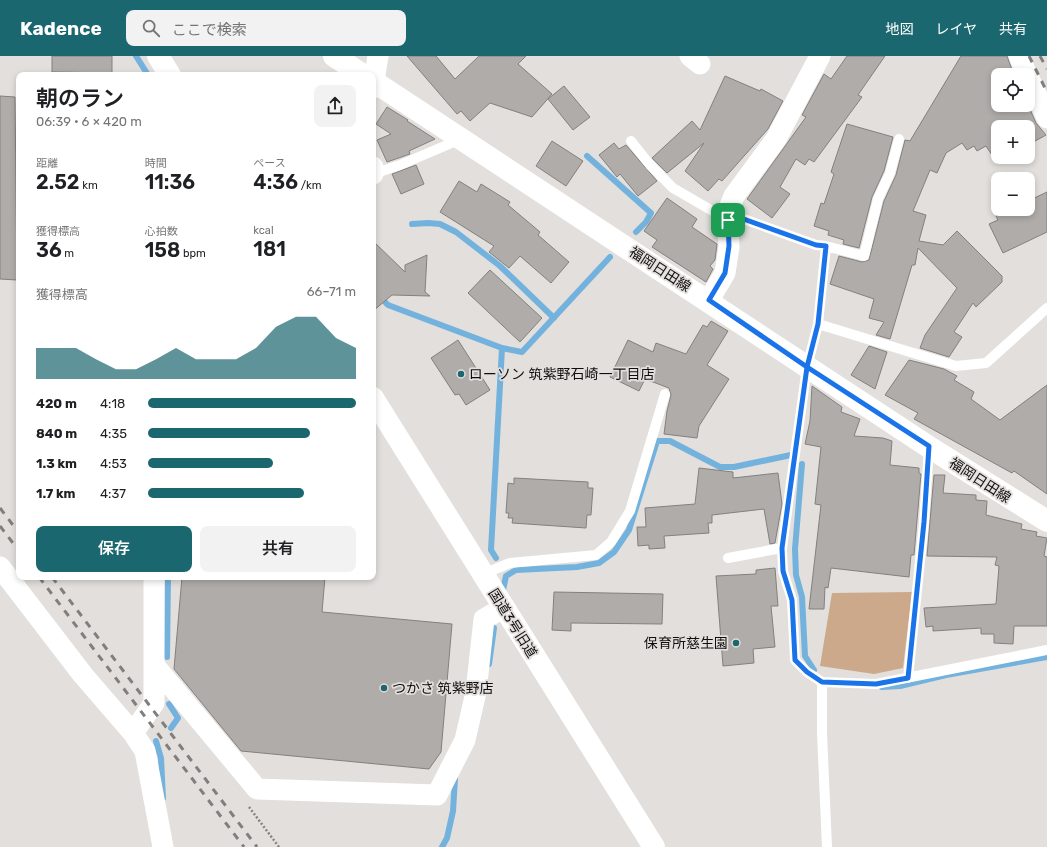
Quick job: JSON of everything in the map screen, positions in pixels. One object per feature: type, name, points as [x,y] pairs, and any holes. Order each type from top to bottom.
[{"type":"main road","points":[[158,56],[168,72]]},
{"type":"main road","name":"福岡日田線","points":[[334,56],[357,72]]},
{"type":"main road","name":"福岡日田線","points":[[376,85],[709,300],[807,367],[1047,522]]},
{"type":"main road","name":"国道3号旧道","points":[[376,403],[503,608],[654,847]]},
{"type":"street","points":[[374,72],[378,56]]},
{"type":"street","points":[[709,300],[725,273],[729,246],[728,217],[734,196],[776,139],[820,56]]},
{"type":"street","points":[[1019,56],[1024,68]]},
{"type":"street","points":[[1035,91],[1047,118]]},
{"type":"street","points":[[0,567],[83,675],[133,733],[145,751],[163,847]]},
{"type":"street","points":[[133,733],[154,703],[154,580]]},
{"type":"street","points":[[154,665],[257,789],[437,795],[465,740],[476,692],[484,619],[503,608]]},
{"type":"lane","points":[[376,173],[400,165],[460,139]]},
{"type":"lane","points":[[631,141],[650,165],[673,188],[728,217],[816,245],[826,246],[864,256],[878,199],[890,173],[899,139]]},
{"type":"lane","points":[[826,246],[818,324],[807,367],[782,548],[783,571],[792,600],[795,660],[807,672],[822,682],[876,684],[1047,650]]},
{"type":"lane","points":[[818,324],[956,366],[986,363],[1047,308]]},
{"type":"lane","points":[[483,574],[510,563],[596,555],[611,542],[630,511],[665,394]]},
{"type":"lane","points":[[908,678],[924,522],[929,446]]},
{"type":"lane","points":[[728,558],[782,548]]},
{"type":"lane","points":[[822,682],[822,733],[827,847]]},
{"type":"path","points":[[247,805],[279,847]]},
{"type":"shaded area","points":[[912,592],[903,668],[874,674],[820,666],[832,593]]},
{"type":"building","points":[[52,56],[112,56],[112,72],[52,72]]},
{"type":"building","points":[[407,56],[436,56],[455,79],[479,56],[526,56],[518,64],[552,94],[532,117],[490,103],[470,121],[461,111],[457,114]]},
{"type":"building","points":[[847,56],[885,56],[858,95],[862,97],[814,162],[809,159],[805,165],[796,159],[780,187],[790,194],[772,218],[747,199],[806,117],[802,115],[824,74],[831,79]]},
{"type":"building","points":[[961,56],[1007,56],[1011,68],[991,68],[991,112],[1031,112],[1035,120],[991,120],[991,154],[986,146],[977,151],[974,146],[967,150],[962,143],[946,153],[937,173],[930,170],[913,211],[926,215],[919,241],[943,245],[957,231],[1002,276],[1002,282],[976,307],[973,303],[954,332],[962,337],[949,357],[920,348],[925,335],[957,288],[918,248],[915,265],[912,265],[890,339],[876,335],[884,322],[869,318],[874,299],[830,284],[839,256],[862,262],[869,260],[884,201],[896,175],[905,140],[910,141]]},
{"type":"building","points":[[725,76],[760,91],[761,89],[783,101],[768,129],[722,181],[719,179],[708,191],[685,171],[704,143],[667,173],[652,158],[692,121],[700,130]]},
{"type":"building","points":[[564,86],[590,117],[573,130],[548,99]]},
{"type":"building","points":[[0,96],[15,97],[16,280],[0,279]]},
{"type":"building","points":[[387,107],[435,139],[409,151],[410,154],[387,162],[377,140],[391,134],[376,124]]},
{"type":"building","points":[[1035,121],[1036,123],[1046,135],[1035,141]]},
{"type":"building","points":[[847,124],[893,137],[884,171],[872,197],[859,248],[843,244],[844,240],[828,235],[829,231],[814,226],[821,203],[824,204],[834,174],[831,172]]},
{"type":"building","points":[[552,141],[583,161],[566,186],[536,166]]},
{"type":"building","points":[[614,143],[619,149],[626,145],[657,181],[638,196],[620,174],[617,177],[599,155]]},
{"type":"building","points":[[416,165],[424,184],[401,194],[392,174]]},
{"type":"building","points":[[459,181],[477,192],[481,184],[510,202],[508,205],[540,232],[538,235],[569,262],[551,283],[520,256],[509,268],[489,252],[494,246],[440,212]]},
{"type":"building","points":[[1047,192],[1047,232],[1003,253],[989,224],[998,220],[996,216],[1035,216],[1035,198]]},
{"type":"building","points":[[667,198],[697,219],[692,227],[717,244],[715,260],[710,266],[713,269],[706,282],[652,247],[657,240],[644,231]]},
{"type":"building","points":[[376,244],[405,272],[405,265],[427,255],[425,292],[430,296],[392,295],[376,308]]},
{"type":"building","points":[[490,270],[542,318],[520,342],[468,293]]},
{"type":"building","points":[[711,321],[728,331],[707,365],[729,379],[699,426],[697,438],[664,434],[671,395],[669,388],[645,379],[639,391],[610,377],[628,340],[653,352],[656,343],[686,354],[703,325],[707,327]]},
{"type":"building","name":"ローソン 筑紫野石崎一丁目店","points":[[458,340],[490,390],[466,405],[459,394],[455,395],[431,358]]},
{"type":"building","points":[[869,346],[887,352],[875,389],[851,375]]},
{"type":"building","points":[[909,360],[944,369],[957,376],[954,380],[974,392],[971,399],[1000,420],[1047,385],[1047,494],[1014,471],[1012,473],[914,419],[918,413],[885,395]]},
{"type":"building","points":[[812,386],[842,407],[841,412],[860,419],[854,436],[883,438],[892,441],[890,465],[919,468],[919,473],[921,474],[914,555],[911,555],[909,577],[831,568],[828,588],[825,587],[824,609],[809,609],[821,505],[815,504],[821,447],[805,444],[810,421]]},
{"type":"building","points":[[699,468],[733,472],[733,478],[778,473],[782,504],[775,543],[770,544],[764,509],[712,515],[712,523],[708,523],[709,533],[664,536],[665,548],[649,549],[649,545],[638,546],[637,527],[646,527],[645,508],[695,504]]},
{"type":"building","points":[[934,475],[945,475],[943,493],[976,495],[976,500],[987,501],[986,515],[1022,524],[1021,529],[1037,532],[1036,536],[1047,538],[1044,556],[1047,557],[1047,626],[1014,626],[1013,644],[994,643],[994,634],[981,634],[981,628],[933,631],[933,626],[926,627],[924,608],[996,604],[999,566],[995,565],[997,557],[927,556]]},
{"type":"building","points":[[514,478],[588,482],[588,488],[593,488],[591,515],[587,515],[586,528],[512,523],[513,518],[508,518],[509,513],[506,513],[508,483],[514,484]]},
{"type":"building","points":[[775,568],[778,606],[771,606],[775,647],[753,649],[754,663],[723,666],[716,576],[756,574],[756,570]]},
{"type":"building","points":[[182,580],[325,580],[322,612],[452,624],[441,752],[429,769],[241,751],[174,669]]},
{"type":"building","points":[[554,592],[663,594],[662,624],[571,623],[571,631],[552,630]]},
{"type":"waterway","points":[[136,56],[146,72]]},
{"type":"waterway","points":[[587,156],[651,213],[646,222],[636,232]]},
{"type":"waterway","points":[[412,224],[440,224],[456,232],[500,266],[554,318]]},
{"type":"waterway","points":[[376,293],[388,305],[502,348],[522,352],[610,257]]},
{"type":"waterway","points":[[496,558],[491,550],[502,348]]},
{"type":"waterway","points":[[503,590],[506,576],[516,570],[577,567],[599,563],[614,552],[629,530],[657,441],[670,441],[720,467],[734,467],[791,455]]},
{"type":"waterway","points":[[802,464],[795,549],[796,575],[802,597],[805,656],[814,670]]},
{"type":"waterway","points":[[167,657],[168,580]]},
{"type":"waterway","points":[[489,664],[494,628]]},
{"type":"waterway","points":[[882,687],[900,686],[946,675],[1047,657]]},
{"type":"waterway","points":[[169,704],[178,718],[171,728]]},
{"type":"waterway","points":[[156,741],[161,758],[163,798]]},
{"type":"waterway","points":[[442,847],[447,838],[453,811],[455,779]]},
{"type":"railway","points":[[1029,56],[1047,92]]},
{"type":"railway","points":[[1040,56],[1047,69]]},
{"type":"railway","points":[[0,508],[16,529]]},
{"type":"railway","points":[[0,526],[16,547]]},
{"type":"railway","points":[[41,580],[244,847]]},
{"type":"railway","points":[[54,580],[257,847]]},
{"type":"place","name":"ローソン 筑紫野石崎一丁目店","points":[[461,374]]},
{"type":"place","name":"保育所慈生園","points":[[736,643]]},
{"type":"place","name":"つかさ 筑紫野店","points":[[384,688]]},
{"type":"route","points":[[728,220],[727,213],[816,245],[826,246],[818,324],[807,367],[929,446],[924,522],[908,678],[876,684],[822,682],[807,672],[795,660],[792,600],[783,571],[782,548],[807,367],[709,300],[725,273],[729,246],[728,220]]}]
